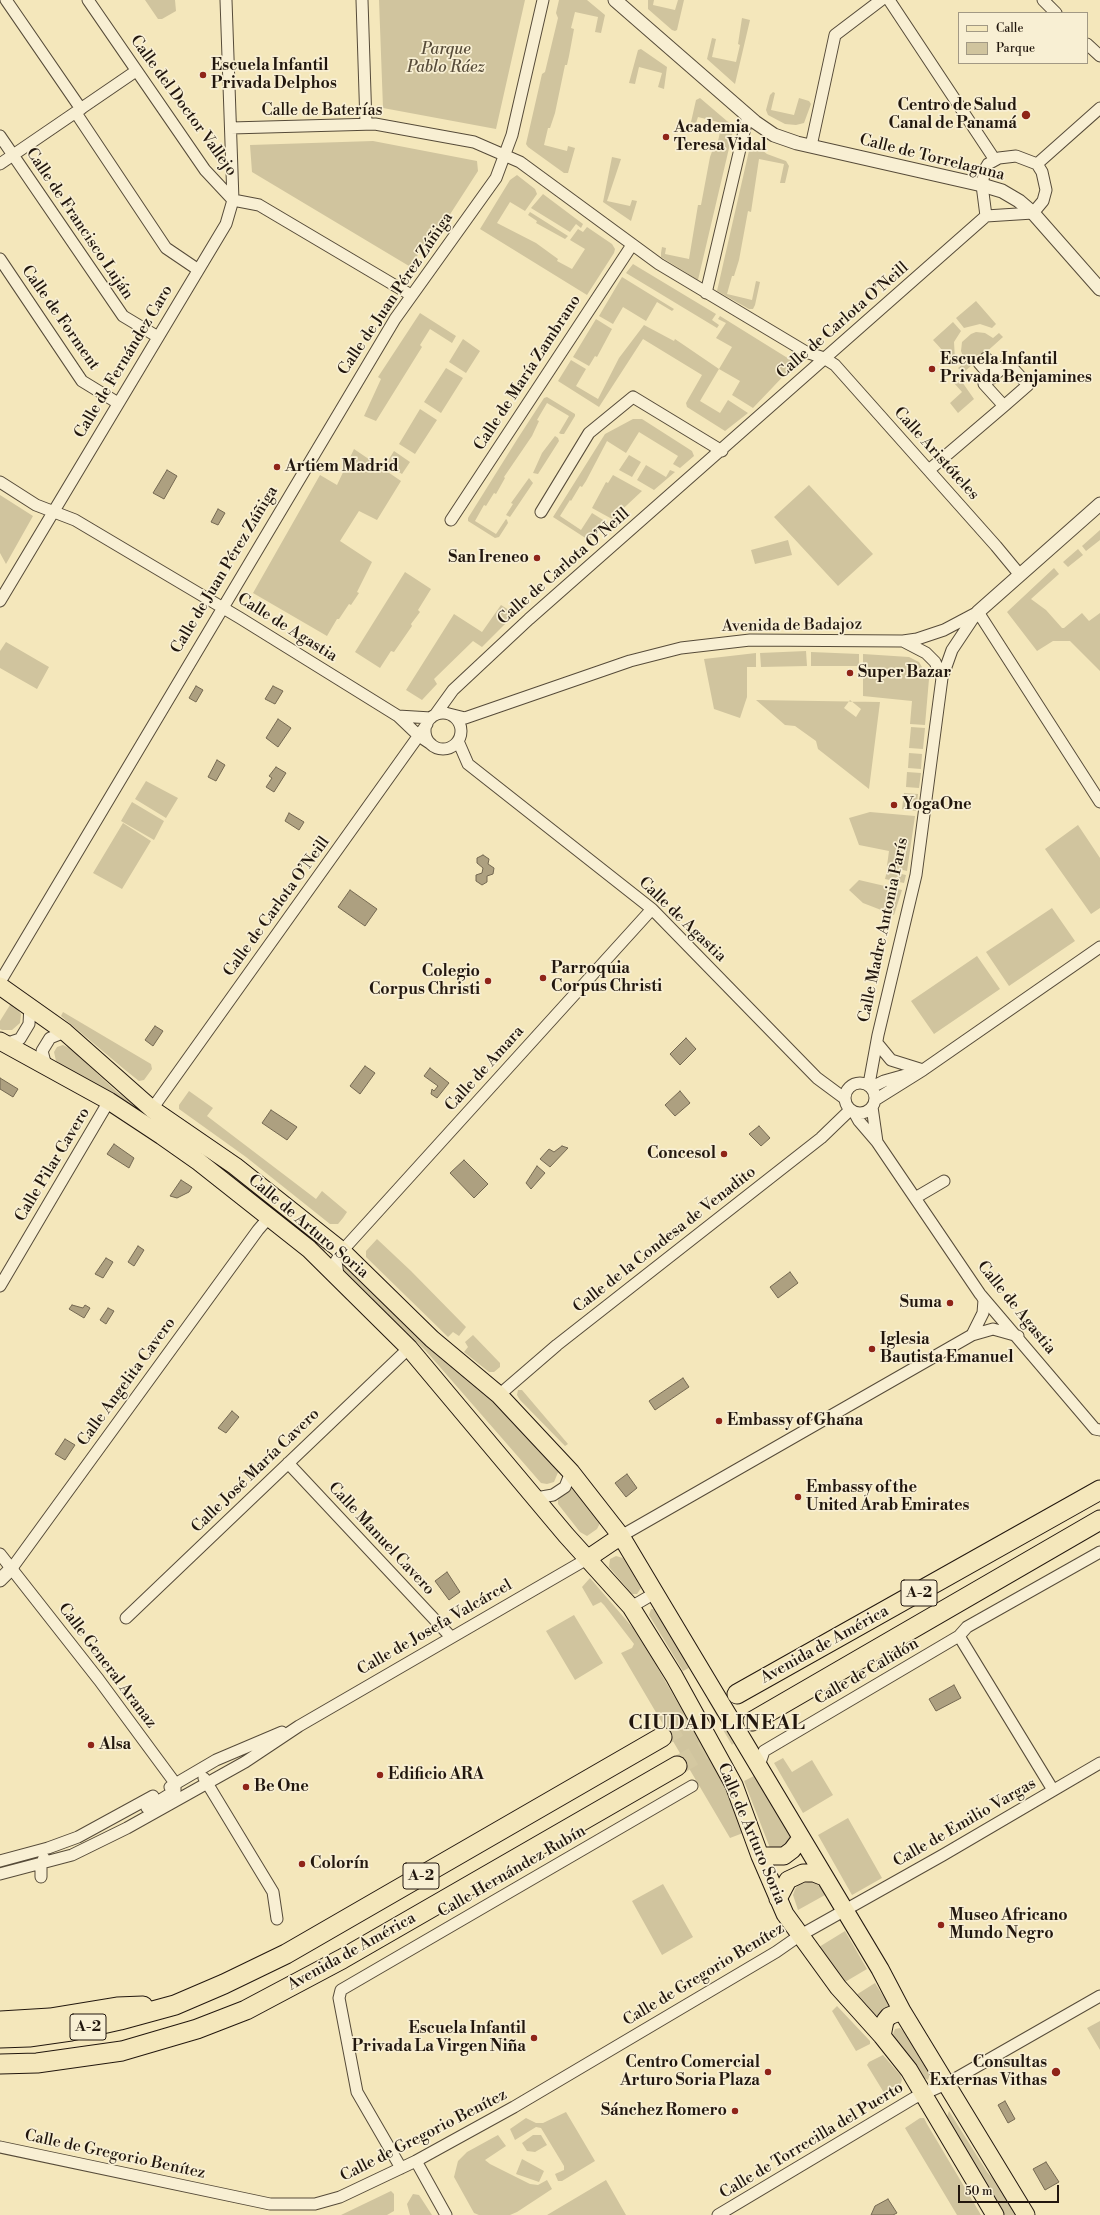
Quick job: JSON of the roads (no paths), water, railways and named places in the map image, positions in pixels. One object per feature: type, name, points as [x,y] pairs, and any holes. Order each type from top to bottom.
[{"type":"highway","name":"Avenida de América","points":[[737,1694],[1100,1490]]},
{"type":"highway","name":"Avenida de América","points":[[753,1722],[1100,1520]]},
{"type":"highway","name":"Avenida de América","points":[[0,2038],[29,2037],[71,2031],[120,2020],[174,2005],[286,1954],[662,1737]]},
{"type":"highway","name":"Avenida de América","points":[[0,2064],[37,2063],[122,2051],[197,2029],[246,2010],[291,1987],[677,1766]]},
{"type":"highway","points":[[0,2021],[50,2018],[117,2007],[174,2005]]},
{"type":"highway","points":[[0,2076],[67,2069],[104,2059],[122,2051]]},
{"type":"main road","name":"Calle de Arturo Soria","points":[[0,986],[65,1032],[152,1109],[235,1166],[342,1251],[432,1339],[499,1395],[571,1472],[620,1536],[655,1593],[882,1973],[902,2011],[1026,2215]]},
{"type":"main road","name":"Calle de Arturo Soria","points":[[2,1043],[109,1101],[199,1162],[273,1219],[338,1275],[409,1348],[588,1559],[631,1607],[674,1676],[734,1785],[760,1856],[778,1899],[799,1936],[838,1987],[882,2036],[912,2074],[995,2215]]},
{"type":"main road","points":[[588,1559],[620,1536]]},
{"type":"main road","points":[[760,1856],[784,1856],[792,1850],[801,1838]]},
{"type":"main road","points":[[778,1899],[788,1880],[803,1873],[814,1873],[824,1877]]},
{"type":"main road","points":[[882,2036],[885,2021],[889,2016],[902,2011]]},
{"type":"street","points":[[6,0],[166,248],[197,269]]},
{"type":"street","name":"Calle del Doctor Vallejo","points":[[88,0],[205,170],[233,200],[260,205],[411,295]]},
{"type":"street","name":"Calle de Fernández Caro","points":[[0,601],[197,269],[226,224],[233,200],[226,0]]},
{"type":"street","points":[[362,0],[366,124]]},
{"type":"street","name":"Calle de Juan Pérez Zúñiga","points":[[0,982],[222,607],[411,295],[496,178],[506,155],[512,135],[543,0]]},
{"type":"street","name":"Calle de Torrelaguna","points":[[615,0],[748,115],[774,135],[982,190],[1010,195],[1033,213],[1100,289]]},
{"type":"street","points":[[811,146],[832,40],[837,32],[881,0]]},
{"type":"street","points":[[889,0],[995,160]]},
{"type":"street","points":[[1043,0],[1055,12]]},
{"type":"street","points":[[1088,45],[1100,56]]},
{"type":"street","points":[[0,164],[136,71]]},
{"type":"street","points":[[1037,164],[1100,108]]},
{"type":"street","points":[[706,293],[748,115]]},
{"type":"street","name":"Calle de Baterías","points":[[231,128],[366,124],[474,142],[506,155]]},
{"type":"street","name":"Calle de Francisco Luján","points":[[0,136],[123,316],[158,337]]},
{"type":"street","points":[[506,155],[520,162],[632,246],[706,293],[806,352],[824,358]]},
{"type":"street","points":[[1016,156],[1037,164],[1042,172],[1046,190],[1043,201],[1033,213],[986,216],[982,190],[984,169],[995,160],[1016,156]]},
{"type":"street","name":"Calle de Carlota O’Neill","points":[[152,1109],[453,690],[482,662],[986,216]]},
{"type":"street","name":"Calle de María Zambrano","points":[[451,520],[632,246]]},
{"type":"street","name":"Calle de Forment","points":[[0,259],[82,381],[118,403]]},
{"type":"street","name":"Calle Aristóteles","points":[[824,358],[834,365],[929,470],[1020,575]]},
{"type":"street","points":[[982,361],[995,375]]},
{"type":"street","points":[[929,470],[1004,406],[1028,385],[1008,363],[984,384],[1004,406]]},
{"type":"street","points":[[541,512],[589,433],[633,397],[722,451]]},
{"type":"street","name":"Calle de Agastia","points":[[0,482],[36,505],[54,510],[75,520],[222,607],[398,716],[419,736],[431,744]]},
{"type":"street","name":"Avenida de Badajoz","points":[[463,722],[630,661],[681,648],[750,640],[903,640],[917,639],[944,630],[978,612],[1100,504]]},
{"type":"street","points":[[978,612],[1100,802]]},
{"type":"street","name":"Avenida de Badajoz","points":[[942,682],[952,650],[978,612]]},
{"type":"street","points":[[903,640],[926,653],[935,662],[942,682]]},
{"type":"street","name":"Calle Madre Antonia París","points":[[870,1086],[877,1042],[916,875],[942,682]]},
{"type":"street","name":"Calle de Agastia","points":[[398,716],[434,717]]},
{"type":"street","points":[[434,717],[454,717],[463,722],[458,741],[445,749],[440,749],[431,744],[425,734],[434,717]]},
{"type":"street","name":"Calle de Agastia","points":[[458,741],[468,764],[652,909],[817,1078],[844,1098]]},
{"type":"street","name":"Calle de Amara","points":[[342,1251],[652,909]]},
{"type":"street","points":[[923,1070],[870,1086],[861,1082],[854,1084],[846,1091],[844,1098],[852,1111],[866,1112],[874,1104],[923,1070],[1100,947]]},
{"type":"street","name":"Calle de Arturo Soria","points":[[2,1043],[20,1039],[29,1024],[30,1006]]},
{"type":"street","points":[[46,1066],[42,1051],[50,1038],[65,1032]]},
{"type":"street","points":[[877,1042],[890,1060],[923,1070]]},
{"type":"street","points":[[870,1086],[874,1104]]},
{"type":"street","name":"Calle Pilar Cavero","points":[[0,1286],[109,1101]]},
{"type":"street","name":"Calle de Agastia","points":[[874,1104],[877,1142]]},
{"type":"street","name":"Calle de Agastia","points":[[852,1111],[877,1142],[980,1294],[1018,1336],[1095,1429],[1100,1430]]},
{"type":"street","name":"Calle de la Condesa de Venadito","points":[[499,1395],[557,1345],[832,1129],[852,1111]]},
{"type":"street","points":[[915,1198],[944,1181]]},
{"type":"street","name":"Calle Angelita Cavero","points":[[12,1568],[258,1230],[273,1219]]},
{"type":"street","points":[[338,1275],[336,1261],[342,1251]]},
{"type":"street","points":[[972,1335],[983,1313],[984,1300],[980,1294]]},
{"type":"street","points":[[620,1536],[972,1335],[993,1328],[1018,1336]]},
{"type":"street","name":"Calle José María Cavero","points":[[126,1618],[409,1348]]},
{"type":"street","name":"Calle Manuel Cavero","points":[[288,1463],[451,1637]]},
{"type":"street","points":[[536,1498],[553,1495],[565,1486],[571,1472]]},
{"type":"street","name":"Calle de Calidón","points":[[759,1766],[764,1751],[959,1636],[967,1627],[1100,1552]]},
{"type":"street","name":"Calle General Aranaz","points":[[0,1554],[175,1783]]},
{"type":"street","name":"Calle de Josefa Valcárcel","points":[[0,1874],[72,1855],[100,1842],[207,1783],[257,1754],[299,1726],[588,1559]]},
{"type":"street","points":[[0,1580],[12,1568]]},
{"type":"street","points":[[631,1607],[655,1593]]},
{"type":"street","points":[[959,1636],[1053,1790]]},
{"type":"street","name":"Calle de Josefa Valcárcel","points":[[0,1860],[48,1848],[88,1832],[241,1748],[299,1726]]},
{"type":"street","name":"Calle de Emilio Vargas","points":[[844,1911],[1100,1763]]},
{"type":"street","points":[[199,1770],[273,1892],[277,1919]]},
{"type":"street","name":"Calle de Josefa Valcárcel","points":[[100,1842],[114,1828],[175,1792],[175,1783]]},
{"type":"street","name":"Calle Hernández Rubín","points":[[401,2168],[357,2092],[340,2005],[339,1994],[343,1987],[692,1786]]},
{"type":"street","name":"Calle de Josefa Valcárcel","points":[[38,1865],[45,1857],[75,1845],[88,1832]]},
{"type":"street","name":"Calle de Josefa Valcárcel","points":[[0,1868],[28,1862],[38,1865]]},
{"type":"street","points":[[799,1936],[844,1911]]},
{"type":"street","name":"Calle de Gregorio Benítez","points":[[0,2147],[245,2199],[284,2205],[315,2204],[340,2197],[416,2162],[514,2108],[776,1952],[799,1936]]},
{"type":"street","points":[[924,2094],[946,2084],[1100,1996]]},
{"type":"street","name":"Calle de Torrecilla del Puerto","points":[[718,2215],[884,2115],[924,2094]]},
{"type":"street","points":[[416,2162],[446,2215]]},
{"type":"tunnel","points":[[662,1737],[737,1694]]},
{"type":"tunnel","points":[[677,1766],[752,1722]]},
{"type":"place","name":"Escuela Infantil Privada Delphos","points":[[203,75]]},
{"type":"place","name":"Centro de Salud Canal de Panamá","points":[[1026,115]]},
{"type":"place","name":"Academia Teresa Vidal","points":[[666,137]]},
{"type":"place","name":"Escuela Infantil Privada Benjamines","points":[[932,369]]},
{"type":"place","name":"Artiem Madrid","points":[[277,467]]},
{"type":"place","name":"San Ireneo","points":[[537,558]]},
{"type":"place","name":"Super Bazar","points":[[850,673]]},
{"type":"place","name":"YogaOne","points":[[894,805]]},
{"type":"place","name":"Parroquia Corpus Christi","points":[[543,978]]},
{"type":"place","name":"Colegio Corpus Christi","points":[[488,981]]},
{"type":"place","name":"Concesol","points":[[724,1154]]},
{"type":"place","name":"Suma","points":[[950,1303]]},
{"type":"place","name":"Iglesia Bautista Emanuel","points":[[872,1349]]},
{"type":"place","name":"Embassy of Ghana","points":[[719,1421]]},
{"type":"place","name":"Embassy of the United Arab Emirates","points":[[798,1497]]},
{"type":"place","name":"Alsa","points":[[91,1745]]},
{"type":"place","name":"Edificio ARA","points":[[380,1775]]},
{"type":"place","name":"Be One","points":[[246,1787]]},
{"type":"place","name":"Colorín","points":[[302,1864]]},
{"type":"place","name":"Museo Africano Mundo Negro","points":[[941,1925]]},
{"type":"place","name":"Escuela Infantil Privada La Virgen Niña","points":[[534,2038]]},
{"type":"place","name":"Centro Comercial Arturo Soria Plaza","points":[[768,2072]]},
{"type":"place","name":"Consultas Externas Vithas","points":[[1056,2072]]},
{"type":"place","name":"Sánchez Romero","points":[[735,2111]]},
{"type":"district","name":"CIUDAD LINEAL","points":[[717,1724]]},
{"type":"park label","name":"Parque Pablo Ráez","points":[[446,59]]}]
